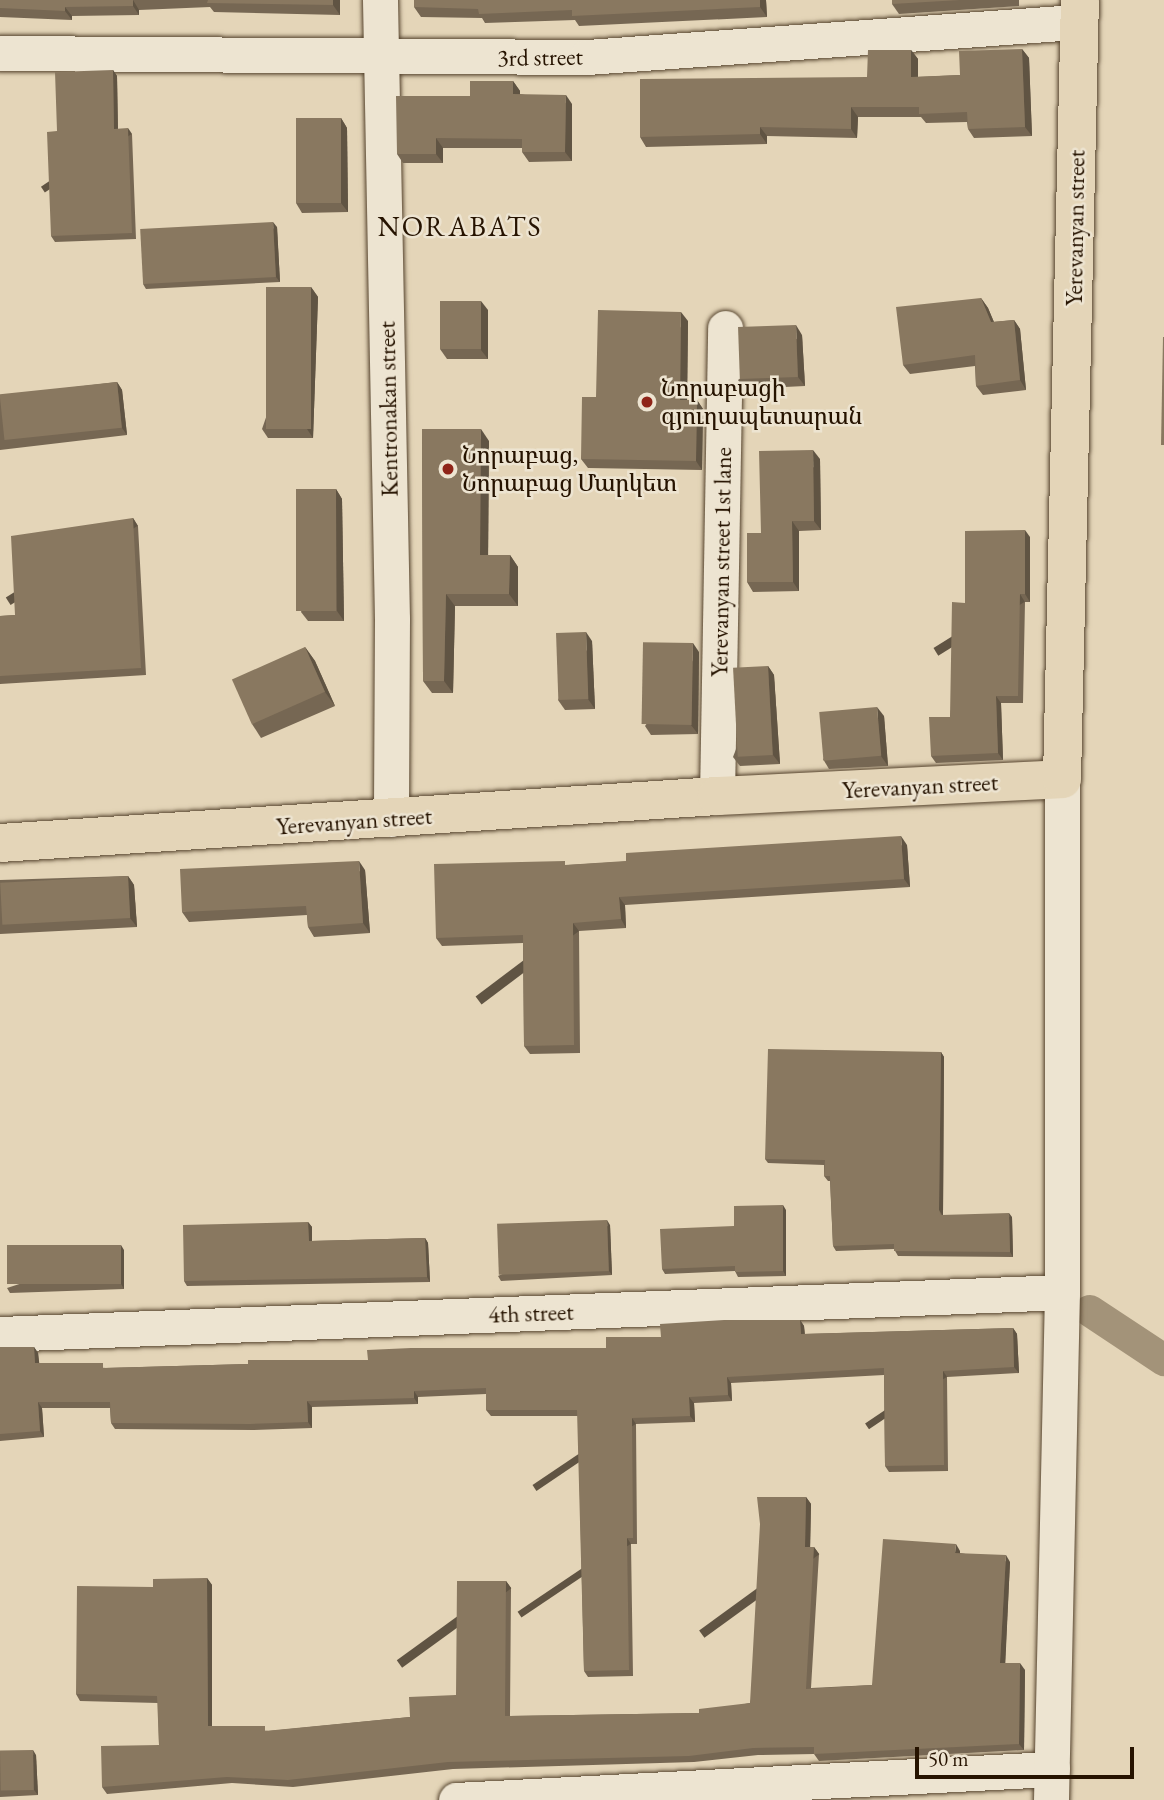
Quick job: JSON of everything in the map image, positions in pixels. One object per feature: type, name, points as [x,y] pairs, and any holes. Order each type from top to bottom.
[{"type":"main road","name":"Yerevanyan street","points":[[0,843],[717,796],[1062,779],[1079,11]]},
{"type":"street","name":"Kentronakan street","points":[[380,0],[392,619],[391,819]]},
{"type":"street","name":"3rd street","points":[[0,53],[380,59],[586,57],[1079,11]]},
{"type":"street","name":"Yerevanyan street 1st lane","points":[[717,796],[725,328]]},
{"type":"street","points":[[456,1800],[1052,1785],[1062,1292],[1062,779]]},
{"type":"street","name":"4th street","points":[[0,1334],[1062,1292]]},
{"type":"building","points":[[0,0],[133,0],[133,6],[65,7],[65,11],[0,8]]},
{"type":"building","points":[[208,0],[333,0],[333,5],[207,3]]},
{"type":"building","points":[[414,0],[760,0],[760,7],[572,16],[572,10],[479,14],[478,9],[414,7]]},
{"type":"building","points":[[892,0],[960,0],[892,4]]},
{"type":"building","points":[[1022,49],[1025,127],[968,129],[967,112],[919,114],[919,107],[851,107],[851,129],[760,127],[760,134],[640,137],[640,79],[867,77],[868,50],[911,50],[911,77],[960,75],[959,51]]},
{"type":"building","points":[[113,70],[114,129],[128,128],[132,233],[51,236],[47,132],[57,131],[55,72]]},
{"type":"building","points":[[470,81],[513,81],[513,94],[566,95],[565,152],[522,152],[522,139],[436,138],[436,154],[397,154],[396,96],[470,96]]},
{"type":"building","points":[[296,118],[341,118],[341,203],[296,203]]},
{"type":"building","points":[[273,222],[276,277],[143,284],[140,229]]},
{"type":"building","points":[[266,287],[311,287],[311,429],[266,429]]},
{"type":"building","points":[[981,298],[991,322],[1014,320],[1020,380],[976,386],[975,355],[903,365],[896,307]]},
{"type":"building","points":[[440,301],[481,301],[481,349],[440,349]]},
{"type":"building","points":[[598,310],[681,312],[680,400],[697,400],[696,461],[581,459],[582,397],[596,397]]},
{"type":"building","points":[[796,325],[798,377],[740,379],[738,327]]},
{"type":"building","points":[[1163,337],[1164,445],[1161,445]]},
{"type":"building","points":[[117,382],[122,428],[4,440],[0,394]]},
{"type":"building","points":[[422,429],[481,429],[480,555],[510,555],[509,594],[446,594],[444,681],[423,681]]},
{"type":"building","points":[[813,450],[814,521],[792,521],[793,582],[747,582],[747,533],[761,533],[759,451]]},
{"type":"building","points":[[296,489],[336,489],[336,611],[296,611]]},
{"type":"building","points":[[133,518],[141,668],[0,676],[0,616],[15,615],[11,536]]},
{"type":"building","points":[[1025,530],[1025,594],[1020,594],[1018,696],[996,696],[998,753],[931,756],[929,717],[950,717],[952,602],[965,603],[965,531]]},
{"type":"building","points":[[586,632],[588,699],[558,700],[556,633]]},
{"type":"building","points":[[643,642],[693,643],[692,725],[642,724]]},
{"type":"building","points":[[305,647],[325,692],[252,724],[232,680]]},
{"type":"building","points":[[768,666],[773,755],[738,757],[733,668]]},
{"type":"building","points":[[877,707],[881,756],[823,761],[819,712]]},
{"type":"building","points":[[901,836],[904,879],[619,897],[621,919],[573,923],[574,1045],[524,1046],[523,935],[436,938],[434,864],[565,861],[565,865],[626,861],[626,853]]},
{"type":"building","points":[[359,861],[363,923],[308,927],[306,906],[182,912],[180,869]]},
{"type":"building","points":[[128,876],[130,918],[2,925],[0,883]]},
{"type":"building","points":[[768,1049],[941,1052],[939,1210],[941,1215],[1009,1213],[1010,1252],[894,1251],[894,1244],[833,1246],[830,1176],[824,1176],[825,1160],[765,1159]]},
{"type":"building","points":[[783,1205],[783,1271],[735,1272],[735,1266],[662,1269],[660,1229],[734,1226],[734,1206]]},
{"type":"building","points":[[607,1220],[609,1271],[499,1275],[497,1224]]},
{"type":"building","points":[[308,1222],[309,1241],[425,1238],[427,1277],[184,1281],[183,1225]]},
{"type":"building","points":[[7,1245],[121,1245],[121,1284],[7,1284]]},
{"type":"building","points":[[724,1320],[800,1320],[801,1334],[1013,1328],[1014,1367],[943,1371],[944,1465],[885,1466],[884,1368],[727,1377],[728,1395],[689,1397],[690,1416],[632,1418],[633,1538],[627,1538],[629,1670],[584,1671],[577,1410],[486,1410],[486,1388],[414,1391],[414,1398],[307,1401],[308,1422],[250,1424],[111,1423],[110,1402],[38,1402],[40,1431],[0,1434],[0,1347],[34,1347],[35,1363],[103,1363],[103,1368],[248,1364],[248,1360],[368,1360],[367,1350],[606,1348],[606,1337],[661,1337],[660,1324]]},
{"type":"building","points":[[757,1497],[806,1497],[805,1547],[814,1547],[806,1689],[872,1685],[883,1539],[956,1544],[955,1553],[1006,1555],[1000,1663],[1020,1663],[1019,1744],[814,1754],[814,1747],[753,1748],[689,1756],[448,1762],[288,1780],[227,1777],[102,1787],[101,1746],[159,1745],[157,1696],[76,1694],[77,1586],[153,1587],[153,1579],[207,1578],[208,1726],[265,1726],[265,1731],[410,1717],[409,1697],[456,1695],[457,1581],[506,1581],[505,1716],[699,1713],[699,1709],[750,1703],[760,1524]]},
{"type":"building","points":[[33,1750],[34,1790],[1,1791],[0,1751]]},
{"type":"waterway","points":[[1090,1311],[1164,1360]]},
{"type":"place","name":"Նորաբացի գյուղապետարան","points":[[647,402]]},
{"type":"place","name":"Նորաբաց, Նորաբաց Մարկետ","points":[[448,469]]},
{"type":"district","name":"NORABATS","points":[[460,226]]}]
